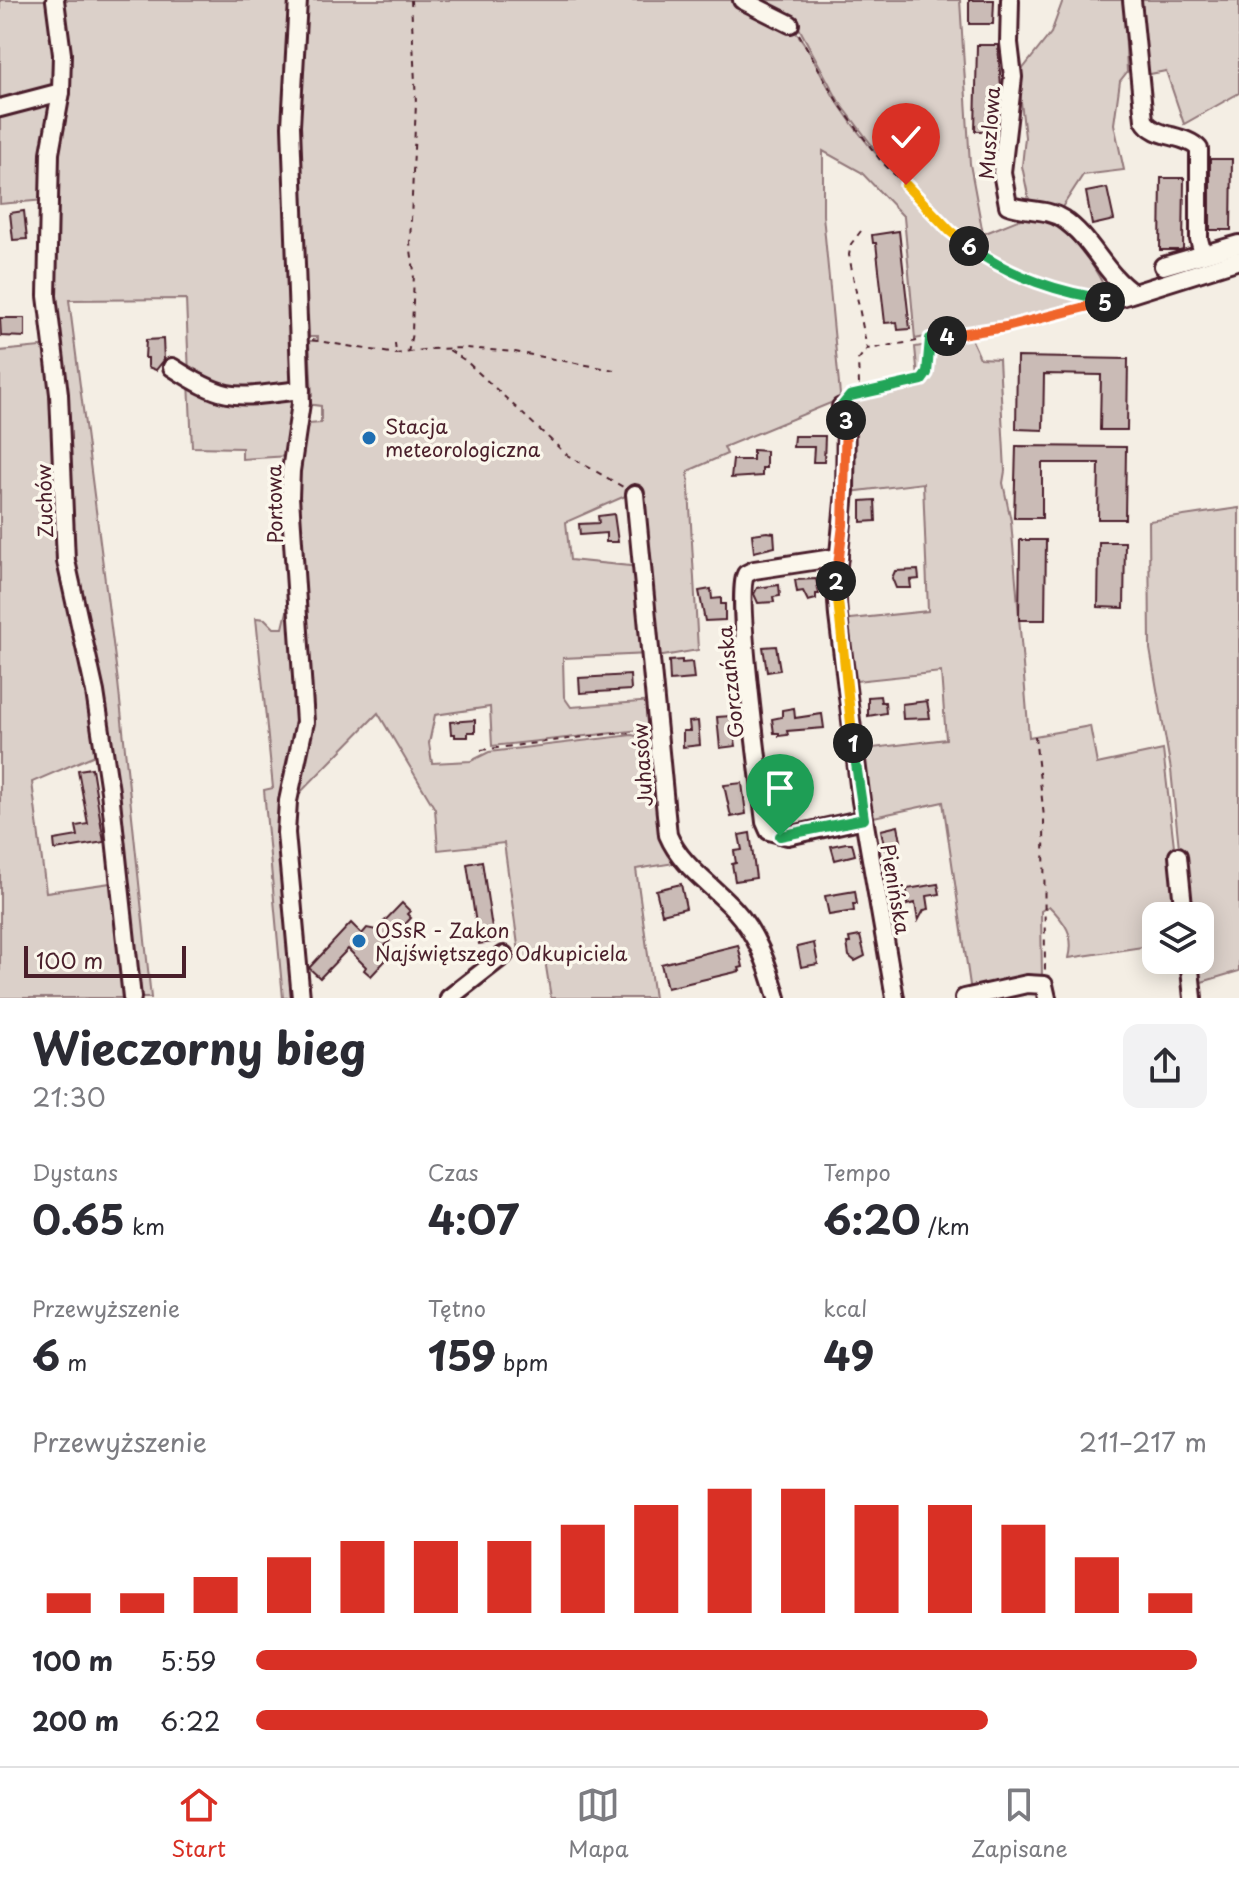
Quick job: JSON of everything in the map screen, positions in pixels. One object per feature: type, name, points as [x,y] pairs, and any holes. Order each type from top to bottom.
[{"type":"street","name":"Zuchów","points":[[55,0],[62,54],[61,92],[50,153],[47,296],[59,394],[66,561],[95,692],[110,791],[132,998]]},
{"type":"street","points":[[742,0],[790,24]]},
{"type":"street","name":"Muszlowa","points":[[1010,0],[1009,43],[1013,77],[1002,172],[1008,205],[1061,217],[1092,248],[1118,283],[1133,293]]},
{"type":"street","points":[[1132,0],[1144,120],[1149,128],[1192,142],[1199,149],[1199,239],[1203,254]]},
{"type":"street","name":"Portowa","points":[[298,4],[291,126],[301,390],[290,497],[305,722],[288,801],[286,833],[301,998]]},
{"type":"street","points":[[0,108],[61,92]]},
{"type":"street","points":[[1163,266],[1239,244]]},
{"type":"street","points":[[1112,300],[1239,260]]},
{"type":"street","points":[[172,367],[221,395],[235,397],[301,390]]},
{"type":"street","name":"Pienińska","points":[[846,402],[838,616],[864,819],[895,998]]},
{"type":"street","name":"Juhasów","points":[[635,494],[666,824],[672,843],[683,860],[746,924],[764,956],[777,998]]},
{"type":"street","name":"Gorczańska","points":[[839,557],[754,570],[746,574],[741,589],[765,822],[769,831],[788,836],[864,819]]},
{"type":"street","points":[[1178,856],[1183,902]]},
{"type":"street","points":[[449,998],[504,955]]},
{"type":"street","points":[[1190,974],[1193,998]]},
{"type":"street","points":[[964,998],[1027,984],[1046,992]]},
{"type":"path","points":[[408,353],[412,333],[414,271],[410,243],[416,103],[411,0]]},
{"type":"path","points":[[790,24],[800,35],[837,101],[880,160],[950,231],[987,260],[1083,297],[1112,300]]},
{"type":"path","points":[[861,231],[851,244],[849,255],[867,349]]},
{"type":"path","points":[[846,402],[859,384],[858,360],[867,349],[1006,327],[1112,300]]},
{"type":"path","points":[[298,338],[396,354],[430,349],[515,352],[614,370]]},
{"type":"path","points":[[846,402],[922,380],[927,373],[930,339]]},
{"type":"path","points":[[395,343],[396,354]]},
{"type":"path","points":[[448,350],[466,361],[567,455],[635,494]]},
{"type":"path","points":[[481,750],[608,734],[659,732]]},
{"type":"path","points":[[1035,736],[1044,817],[1046,992]]},
{"type":"shaded area","points":[[0,0],[52,0],[59,55],[45,200],[0,204]]},
{"type":"shaded area","points":[[58,0],[295,0],[292,386],[235,395],[189,376],[186,299],[69,300],[118,682],[151,998],[135,998],[73,588],[51,316]]},
{"type":"shaded area","points":[[301,0],[733,0],[772,16],[799,36],[862,137],[954,236],[987,260],[1024,279],[1064,293],[1104,301],[915,339],[904,217],[861,172],[823,151],[823,215],[840,395],[838,400],[724,447],[727,454],[688,471],[698,650],[657,657],[632,493],[566,522],[570,560],[640,567],[649,654],[563,658],[564,697],[571,707],[654,701],[650,729],[492,746],[490,707],[435,715],[429,743],[432,763],[471,761],[489,752],[632,735],[653,740],[681,862],[636,869],[654,998],[551,998],[545,960],[520,960],[504,843],[438,850],[435,809],[378,713],[292,801],[305,749],[294,497],[304,413],[308,411],[308,424],[321,423],[321,406],[306,404],[306,397],[312,396],[309,341],[318,341],[318,337],[309,337],[308,316],[301,316],[297,264]]},
{"type":"shaded area","points":[[748,0],[960,0],[970,164],[983,234],[1035,213],[1068,236],[1085,255],[1106,290],[1102,298],[1084,295],[988,259],[954,233],[877,152],[838,100],[798,26]]},
{"type":"shaded area","points":[[1063,0],[1124,0],[1127,72],[1120,81],[1114,124],[1124,170],[1083,175],[1057,215],[1029,200],[1022,166],[1025,137],[1018,75],[1051,33]]},
{"type":"shaded area","points":[[1140,0],[1239,0],[1239,93],[1184,124],[1166,71],[1145,75]]},
{"type":"shaded area","points":[[971,338],[980,358],[999,359],[1003,483],[1011,521],[1029,737],[1090,726],[1097,764],[1163,750],[1180,902],[1142,902],[1142,947],[1069,958],[1070,936],[1049,906],[1041,911],[1042,977],[971,992],[943,802],[869,818],[856,750],[946,739],[941,672],[856,681],[852,678],[841,620],[928,611],[923,483],[849,492],[854,403],[859,397],[868,395],[867,389],[918,378],[915,347]]},
{"type":"shaded area","points":[[50,346],[63,562],[102,752],[32,782],[46,892],[118,882],[129,998],[0,998],[0,351]]},
{"type":"shaded area","points":[[189,381],[294,398],[289,456],[242,459],[242,448],[192,447]]},
{"type":"shaded area","points":[[1239,508],[1239,971],[1195,984],[1194,974],[1214,974],[1214,902],[1185,902],[1171,770],[1150,649],[1149,521]]},
{"type":"shaded area","points":[[290,599],[301,703],[286,797],[297,998],[283,998],[264,790],[273,788],[256,618],[265,619],[274,628],[283,628]]},
{"type":"building","points":[[969,0],[994,0],[993,24],[969,24]]},
{"type":"building","points":[[977,45],[998,45],[1001,87],[996,131],[975,131]]},
{"type":"building","points":[[1210,159],[1232,159],[1231,230],[1210,230]]},
{"type":"building","points":[[1161,178],[1184,178],[1183,249],[1180,250],[1160,250]]},
{"type":"building","points":[[1107,188],[1114,220],[1092,225],[1086,192]]},
{"type":"building","points":[[24,211],[27,239],[13,240],[10,213]]},
{"type":"building","points":[[899,231],[910,329],[898,330],[897,322],[885,323],[876,243],[873,243],[872,235]]},
{"type":"building","points":[[0,318],[25,318],[25,337],[1,336]]},
{"type":"building","points":[[163,339],[164,360],[156,370],[148,367],[148,358],[145,358],[146,340]]},
{"type":"building","points":[[1017,357],[1128,359],[1127,430],[1100,430],[1101,375],[1044,374],[1043,430],[1016,429]]},
{"type":"building","points":[[794,436],[825,436],[824,462],[813,462],[814,447],[793,447]]},
{"type":"building","points":[[1016,446],[1126,447],[1125,519],[1098,519],[1099,463],[1042,463],[1042,518],[1014,518]]},
{"type":"building","points":[[753,450],[766,451],[766,468],[762,468],[762,476],[731,478],[733,460],[753,460]]},
{"type":"building","points":[[875,500],[876,521],[861,522],[861,501]]},
{"type":"building","points":[[614,514],[618,542],[606,542],[606,533],[580,535],[579,524],[599,523],[598,516]]},
{"type":"building","points":[[774,533],[775,547],[754,552],[752,534]]},
{"type":"building","points":[[1020,540],[1046,540],[1045,620],[1019,620]]},
{"type":"building","points":[[1099,542],[1125,542],[1124,608],[1098,607]]},
{"type":"building","points":[[918,570],[919,579],[910,580],[911,588],[896,588],[892,578],[895,571]]},
{"type":"building","points":[[816,579],[819,594],[816,594],[816,599],[808,601],[803,591],[797,592],[795,580]]},
{"type":"building","points":[[779,585],[780,596],[773,597],[774,602],[758,603],[754,594],[757,588]]},
{"type":"building","points":[[711,589],[712,599],[721,598],[721,604],[725,604],[725,620],[705,621],[699,591]]},
{"type":"building","points":[[776,646],[780,670],[767,672],[763,647]]},
{"type":"building","points":[[682,660],[682,663],[692,662],[694,679],[670,681],[669,661]]},
{"type":"building","points":[[630,675],[631,690],[580,693],[579,678]]},
{"type":"building","points":[[880,696],[881,702],[885,702],[886,713],[868,716],[868,697]]},
{"type":"building","points":[[927,701],[930,718],[903,719],[902,704]]},
{"type":"building","points":[[794,708],[795,718],[822,714],[824,728],[787,731],[788,735],[779,736],[779,733],[774,733],[772,719],[782,717],[782,710]]},
{"type":"building","points":[[731,716],[736,746],[720,748],[717,717]]},
{"type":"building","points":[[475,720],[475,732],[468,732],[468,737],[451,734],[450,722]]},
{"type":"building","points":[[698,721],[700,745],[683,747],[683,731],[690,731],[689,722]]},
{"type":"building","points":[[92,768],[104,842],[55,850],[54,840],[78,836],[76,826],[88,824],[78,770]]},
{"type":"building","points":[[742,783],[746,814],[731,817],[724,785]]},
{"type":"building","points":[[898,826],[901,841],[893,843],[894,849],[885,850],[881,830]]},
{"type":"building","points":[[750,833],[756,878],[735,881],[732,864],[736,863],[734,851],[742,850],[739,835]]},
{"type":"building","points":[[852,843],[855,855],[835,860],[831,846]]},
{"type":"building","points":[[482,861],[494,942],[479,944],[467,864]]},
{"type":"building","points":[[681,884],[686,908],[662,914],[656,890]]},
{"type":"building","points":[[938,884],[940,894],[927,896],[929,909],[924,910],[918,921],[915,903],[907,905],[907,889]]},
{"type":"building","points":[[855,891],[857,904],[853,904],[854,911],[829,915],[825,896]]},
{"type":"building","name":"OSsR - Zakon Najświętszego Odkupiciela","points":[[402,903],[410,911],[407,914],[411,918],[380,951],[386,960],[371,976],[348,949],[320,978],[309,968],[351,923],[362,934],[367,928],[376,930]]},
{"type":"building","points":[[860,936],[865,956],[855,961],[849,956],[847,943],[850,943],[849,938]]},
{"type":"building","points":[[814,943],[818,964],[801,967],[797,947]]},
{"type":"building","points":[[738,945],[743,967],[739,968],[740,971],[667,988],[661,964]]},
{"type":"place","name":"Stacja meteorologiczna","points":[[369,438]]},
{"type":"place","name":"OSsR - Zakon Najświętszego Odkupiciela","points":[[359,941]]},
{"type":"route","points":[[780,836],[864,819],[845,686],[836,586],[845,491],[846,413],[841,407],[850,396],[922,380],[927,373],[930,339],[1006,327],[1112,300],[1083,297],[987,260],[950,231],[906,185]]}]
